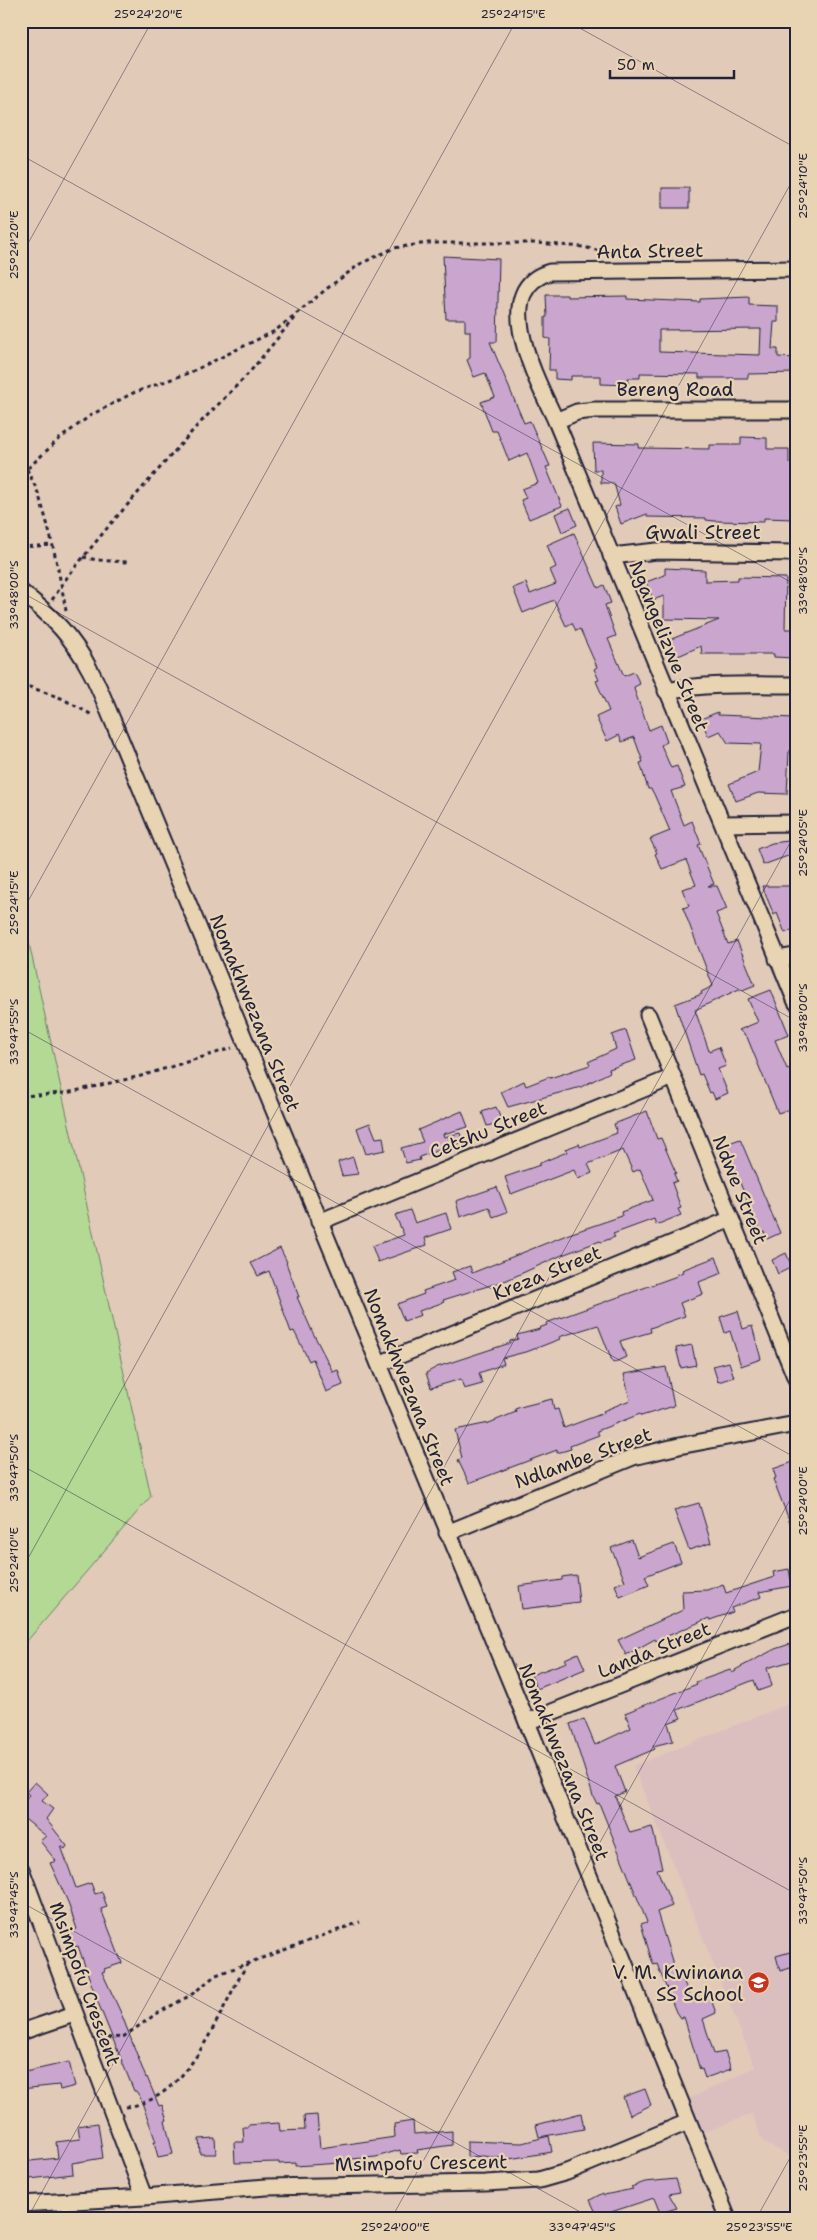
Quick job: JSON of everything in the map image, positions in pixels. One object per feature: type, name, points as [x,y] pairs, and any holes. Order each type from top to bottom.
[{"type":"street","name":"Anta Street","points":[[520,302],[523,292],[529,283],[538,275],[550,272],[796,269]]},
{"type":"street","name":"Ngangelizwe Street","points":[[520,302],[521,329],[525,348],[796,1002]]},
{"type":"street","name":"Bereng Road","points":[[556,421],[577,412],[595,410],[796,410]]},
{"type":"street","name":"Gwali Street","points":[[611,556],[657,551],[796,552]]},
{"type":"street","name":"Nomakhwezana Street","points":[[21,592],[45,611],[65,633],[90,669],[115,726],[527,1722],[728,2219]]},
{"type":"street","points":[[666,691],[715,685],[796,686]]},
{"type":"street","points":[[723,824],[796,824]]},
{"type":"street","points":[[777,959],[796,956]]},
{"type":"street","name":"Ndwe Street","points":[[648,1015],[796,1379]]},
{"type":"street","name":"Cetshu Street","points":[[319,1222],[672,1077]]},
{"type":"street","name":"Kreza Street","points":[[379,1364],[731,1219]]},
{"type":"street","name":"Ndlambe Street","points":[[448,1534],[632,1457],[679,1446],[796,1424]]},
{"type":"street","name":"Landa Street","points":[[527,1722],[796,1615]]},
{"type":"street","name":"Msimpofu Crescent","points":[[21,1869],[144,2197]]},
{"type":"street","points":[[21,2032],[74,2014]]},
{"type":"street","name":"Msimpofu Crescent","points":[[21,2204],[144,2197],[266,2187],[485,2183],[539,2180],[567,2172],[688,2122]]},
{"type":"path","points":[[21,471],[26,470],[58,440],[91,415],[133,393],[191,372],[276,331],[301,309],[360,264],[394,248],[428,243],[537,243],[583,247],[621,256],[634,271]]},
{"type":"path","points":[[45,611],[83,557],[196,428],[249,373],[301,309]]},
{"type":"path","points":[[21,454],[26,470],[37,492],[63,586],[68,617]]},
{"type":"path","points":[[21,547],[52,545]]},
{"type":"path","points":[[83,557],[127,562]]},
{"type":"path","points":[[21,684],[60,698],[115,726]]},
{"type":"path","points":[[21,1096],[66,1093],[141,1076],[227,1049],[246,1045]]},
{"type":"path","points":[[80,2030],[105,2038],[123,2036],[156,2014],[191,1995],[216,1975],[360,1922]]},
{"type":"path","points":[[111,2110],[135,2106],[161,2095],[176,2081],[195,2059],[231,1990],[248,1963]]},
{"type":"shaded area","name":"V. M. Kwinana SS School","points":[[796,1701],[796,2159],[763,2142],[752,2114],[694,2136],[681,2103],[755,2067],[633,1766]]},
{"type":"green space","points":[[21,907],[151,1496],[21,1648]]},
{"type":"building","points":[[662,188],[689,188],[689,208],[662,208]]},
{"type":"building","points":[[443,256],[499,259],[497,342],[490,342],[524,423],[530,421],[550,466],[546,467],[562,506],[529,519],[521,500],[526,498],[522,489],[538,483],[527,453],[509,461],[497,431],[492,431],[481,402],[495,397],[485,373],[474,377],[467,360],[470,358],[470,331],[465,331],[465,319],[446,319]]},
{"type":"building","points":[[546,295],[567,295],[567,297],[627,296],[627,299],[700,302],[700,299],[749,297],[749,305],[778,306],[778,322],[774,322],[772,349],[778,349],[778,357],[796,358],[796,373],[748,374],[748,378],[699,378],[699,374],[640,373],[640,378],[628,378],[628,385],[601,384],[601,376],[571,376],[571,380],[555,379],[555,370],[549,370],[550,339],[545,338],[545,317],[547,317]],"holes":[[[761,329],[760,355],[659,352],[659,330]]]},
{"type":"building","points":[[741,437],[767,438],[767,449],[789,449],[789,463],[794,463],[794,519],[764,518],[764,522],[715,521],[706,520],[706,518],[647,517],[647,514],[621,524],[615,507],[620,505],[614,483],[601,483],[601,470],[594,470],[593,443],[639,444],[638,448],[710,449],[710,445],[741,445]]},
{"type":"building","points":[[570,508],[577,525],[562,532],[555,514]]},
{"type":"building","points":[[574,533],[598,588],[604,585],[611,603],[605,605],[616,636],[608,639],[624,676],[634,672],[640,684],[634,687],[635,692],[649,730],[661,725],[667,742],[661,745],[671,768],[677,766],[685,787],[671,791],[684,825],[692,821],[701,844],[698,845],[714,884],[708,886],[717,886],[727,909],[716,913],[728,944],[737,941],[755,985],[740,991],[739,989],[695,1010],[709,1051],[719,1047],[726,1066],[718,1069],[728,1093],[715,1099],[712,1092],[710,1093],[702,1074],[699,1075],[675,1004],[702,994],[701,992],[713,986],[683,908],[689,906],[682,889],[696,885],[686,860],[662,869],[655,854],[657,853],[650,839],[670,831],[654,794],[651,789],[648,789],[640,763],[643,762],[634,737],[622,742],[619,735],[607,741],[596,717],[609,711],[596,681],[599,680],[594,669],[597,667],[580,629],[576,631],[572,623],[566,626],[554,600],[523,613],[513,588],[526,583],[530,594],[556,584],[550,570],[556,567],[547,545]]},
{"type":"building","points":[[665,568],[705,570],[705,581],[738,580],[738,577],[786,578],[785,629],[793,629],[793,658],[774,657],[774,654],[702,654],[701,646],[676,657],[669,640],[719,620],[664,619],[664,596],[653,600],[646,582],[665,575]]},
{"type":"building","points":[[718,712],[718,715],[795,718],[795,751],[789,751],[787,794],[758,793],[736,801],[729,784],[758,772],[761,744],[728,743],[720,731],[708,736],[701,719]]},
{"type":"building","points":[[796,840],[796,853],[763,865],[757,849],[772,843]]},
{"type":"building","points":[[762,886],[796,886],[796,928],[785,933],[777,913],[774,915]]},
{"type":"building","points":[[771,990],[789,1035],[775,1040],[787,1069],[791,1068],[796,1080],[796,1107],[778,1113],[747,1037],[739,1030],[758,1022],[748,999]]},
{"type":"building","points":[[626,1030],[636,1060],[609,1069],[610,1072],[581,1087],[508,1107],[501,1092],[524,1081],[526,1086],[590,1065],[588,1062],[616,1049],[612,1035]]},
{"type":"building","points":[[496,1107],[502,1122],[487,1126],[482,1112]]},
{"type":"building","points":[[462,1111],[468,1127],[443,1134],[444,1137],[460,1133],[463,1142],[419,1157],[420,1160],[406,1163],[401,1148],[423,1142],[418,1130]]},
{"type":"building","points":[[647,1111],[657,1139],[661,1138],[676,1173],[674,1174],[677,1181],[672,1183],[681,1208],[678,1209],[681,1215],[656,1225],[654,1219],[613,1234],[615,1237],[562,1255],[507,1280],[443,1300],[444,1302],[419,1311],[421,1315],[404,1321],[397,1304],[424,1294],[423,1291],[455,1280],[452,1272],[470,1266],[472,1273],[569,1234],[622,1216],[621,1212],[653,1200],[640,1169],[633,1172],[623,1150],[588,1164],[592,1173],[578,1179],[574,1170],[511,1194],[505,1177],[540,1165],[540,1163],[567,1152],[565,1149],[579,1144],[580,1147],[617,1133],[614,1124]]},
{"type":"building","points":[[370,1123],[376,1138],[383,1137],[385,1150],[366,1154],[357,1128]]},
{"type":"building","points":[[740,1139],[780,1233],[767,1239],[764,1232],[761,1233],[724,1145]]},
{"type":"building","points":[[353,1157],[358,1174],[342,1176],[338,1162]]},
{"type":"building","points":[[497,1187],[507,1212],[493,1217],[489,1207],[460,1217],[456,1201]]},
{"type":"building","points":[[410,1210],[415,1223],[446,1213],[451,1229],[425,1238],[427,1245],[378,1262],[372,1246],[404,1235],[395,1215]]},
{"type":"building","points":[[280,1248],[287,1262],[299,1297],[297,1297],[312,1331],[333,1372],[338,1370],[343,1385],[326,1392],[313,1359],[309,1361],[294,1331],[291,1332],[269,1271],[258,1276],[251,1263]]},
{"type":"building","points":[[786,1253],[792,1267],[778,1274],[772,1260]]},
{"type":"building","points":[[716,1257],[722,1273],[699,1282],[703,1294],[680,1303],[685,1316],[650,1328],[651,1332],[620,1341],[626,1357],[613,1363],[598,1325],[559,1337],[560,1339],[529,1351],[502,1358],[504,1364],[479,1373],[482,1384],[464,1389],[461,1379],[431,1388],[426,1373],[437,1367],[510,1343],[510,1341],[518,1339],[517,1335],[540,1329],[547,1325],[546,1323],[677,1276],[683,1272],[682,1270]]},
{"type":"building","points":[[738,1311],[743,1329],[752,1326],[761,1359],[741,1366],[730,1331],[725,1333],[720,1317]]},
{"type":"building","points":[[692,1345],[696,1365],[681,1368],[676,1348]]},
{"type":"building","points":[[729,1362],[734,1377],[718,1382],[713,1366]]},
{"type":"building","points":[[666,1367],[674,1406],[641,1416],[640,1414],[597,1431],[599,1435],[570,1446],[571,1449],[557,1453],[557,1450],[469,1483],[458,1460],[462,1458],[455,1430],[489,1423],[516,1412],[515,1409],[552,1399],[554,1410],[558,1409],[564,1428],[604,1413],[603,1411],[630,1400],[624,1374]]},
{"type":"building","points":[[796,1461],[795,1535],[773,1479],[776,1478],[773,1469]]},
{"type":"building","points":[[699,1503],[711,1543],[689,1550],[674,1510]]},
{"type":"building","points":[[632,1540],[638,1557],[674,1544],[681,1562],[645,1576],[649,1585],[620,1597],[615,1585],[625,1581],[611,1548]]},
{"type":"building","points":[[789,1569],[792,1586],[759,1592],[761,1597],[731,1608],[733,1612],[710,1620],[709,1618],[656,1641],[655,1639],[626,1655],[618,1640],[683,1610],[682,1591],[707,1590],[723,1584],[726,1593],[774,1577],[773,1572]]},
{"type":"building","points":[[576,1575],[579,1602],[522,1609],[519,1586],[562,1580],[562,1577]]},
{"type":"building","points":[[790,1644],[795,1660],[767,1668],[772,1686],[758,1691],[754,1680],[677,1710],[681,1718],[668,1723],[673,1741],[653,1746],[655,1749],[615,1766],[625,1792],[615,1796],[630,1833],[652,1827],[662,1868],[657,1869],[672,1906],[657,1912],[676,1974],[680,1973],[692,2001],[709,1994],[716,2013],[703,2019],[714,2054],[725,2052],[731,2069],[705,2078],[702,2069],[700,2070],[684,2017],[680,2018],[676,2012],[657,1964],[654,1965],[651,1958],[641,1924],[647,1922],[599,1803],[597,1804],[593,1796],[570,1724],[584,1719],[595,1745],[631,1728],[625,1713],[697,1684],[696,1682],[730,1670],[732,1673],[775,1649]]},
{"type":"building","points":[[578,1653],[585,1669],[537,1689],[531,1675],[567,1662],[565,1659]]},
{"type":"building","points":[[35,1782],[48,1794],[42,1801],[53,1809],[46,1819],[67,1846],[65,1849],[61,1846],[76,1888],[91,1883],[95,1894],[102,1892],[107,1907],[101,1909],[122,1963],[104,1969],[105,1971],[102,1972],[121,2013],[146,2078],[159,2106],[162,2105],[167,2120],[165,2121],[173,2154],[158,2157],[154,2142],[156,2142],[140,2097],[134,2091],[97,2000],[78,1946],[75,1947],[69,1932],[77,1929],[67,1900],[50,1863],[56,1861],[40,1841],[46,1836],[21,1816],[21,1807],[29,1795],[26,1792]]},
{"type":"building","points":[[790,1952],[794,1967],[780,1971],[776,1956]]},
{"type":"building","points":[[69,2062],[75,2086],[60,2090],[59,2085],[21,2089],[21,2073]]},
{"type":"building","points":[[645,2089],[651,2105],[630,2115],[623,2097]]},
{"type":"building","points":[[581,2113],[584,2129],[539,2137],[536,2125]]},
{"type":"building","points":[[317,2115],[320,2148],[395,2137],[394,2124],[413,2121],[414,2134],[452,2131],[452,2145],[417,2150],[418,2153],[401,2154],[400,2150],[376,2157],[340,2160],[340,2163],[295,2166],[295,2163],[279,2164],[279,2162],[235,2163],[234,2142],[244,2142],[243,2127],[279,2123],[280,2131],[305,2130],[304,2116]]},
{"type":"building","points":[[98,2123],[103,2158],[72,2163],[73,2174],[30,2179],[30,2176],[23,2177],[21,2162],[58,2158],[56,2142],[80,2139],[78,2126]]},
{"type":"building","points":[[549,2136],[552,2152],[509,2159],[483,2156],[467,2157],[467,2141],[522,2143]]},
{"type":"building","points":[[215,2138],[216,2154],[200,2154],[199,2139]]},
{"type":"building","points":[[676,2179],[680,2192],[669,2194],[677,2208],[660,2213],[654,2198],[611,2212],[613,2219],[599,2219],[590,2200],[603,2193],[604,2195],[633,2189],[631,2187],[645,2182]]},
{"type":"place","name":"V. M. Kwinana SS School","points":[[759,1983]]}]
